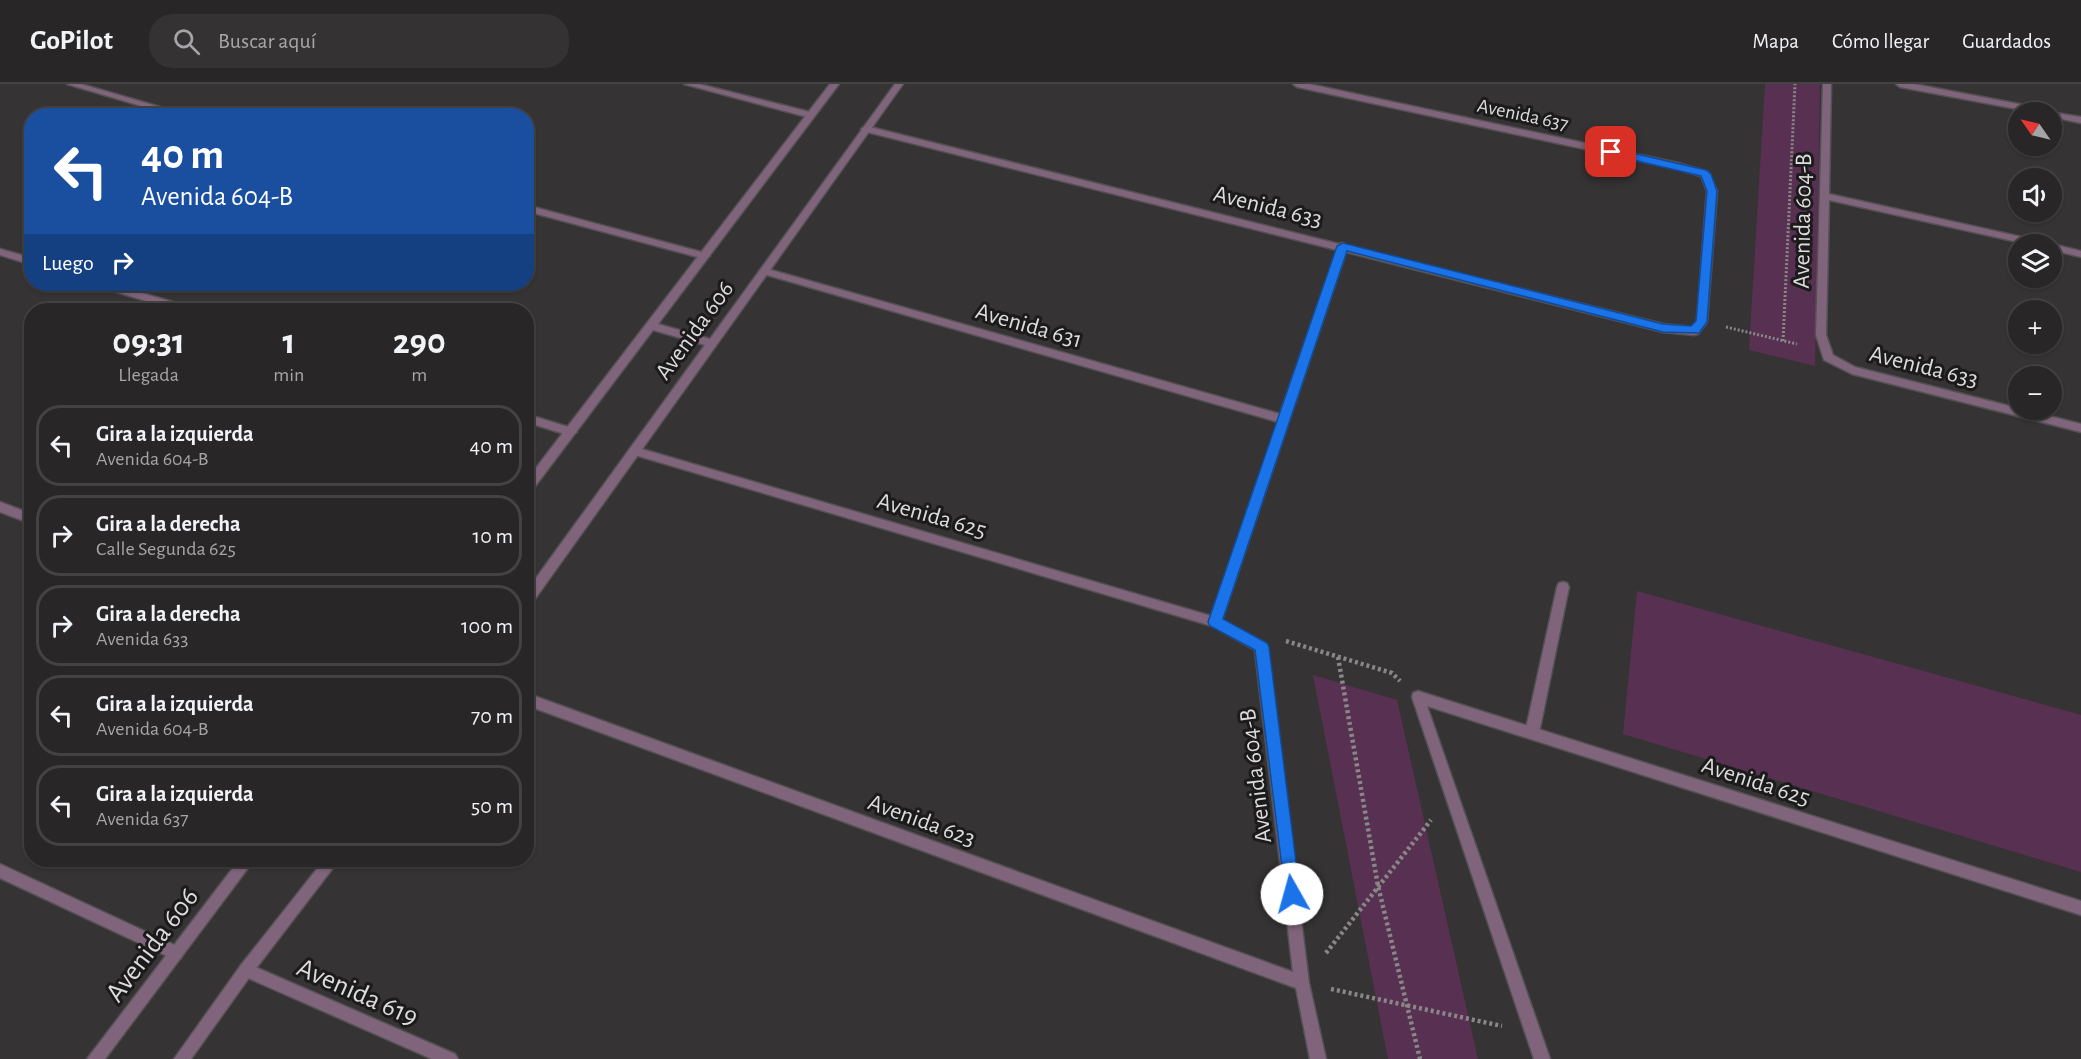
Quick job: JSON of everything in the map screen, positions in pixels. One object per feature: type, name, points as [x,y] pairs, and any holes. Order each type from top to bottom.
[{"type":"street","points":[[71,84],[158,108]]},
{"type":"street","points":[[688,84],[812,115]]},
{"type":"street","name":"Avenida 606","points":[[534,479],[835,84]]},
{"type":"street","name":"Avenida 606","points":[[534,591],[898,84]]},
{"type":"street","name":"Avenida 637","points":[[1297,84],[1706,174],[1712,191],[1698,326]]},
{"type":"street","name":"Avenida 604-B","points":[[1827,84],[1821,335],[1827,354]]},
{"type":"street","points":[[1900,84],[2008,105]]},
{"type":"street","points":[[2062,116],[2081,120]]},
{"type":"street","name":"Avenida 633","points":[[866,129],[1343,246],[1663,328],[1698,326]]},
{"type":"street","points":[[1825,196],[2008,237]]},
{"type":"street","points":[[534,210],[705,256]]},
{"type":"street","points":[[1262,647],[1215,622],[1343,246]]},
{"type":"street","points":[[2062,249],[2081,254]]},
{"type":"street","points":[[0,252],[24,260]]},
{"type":"street","name":"Avenida 631","points":[[764,271],[1283,419]]},
{"type":"street","points":[[124,291],[163,303]]},
{"type":"street","points":[[651,326],[712,343]]},
{"type":"street","name":"Avenida 633","points":[[1827,354],[1852,370],[2081,428]]},
{"type":"street","points":[[534,421],[570,432]]},
{"type":"street","name":"Avenida 625","points":[[635,451],[1215,622]]},
{"type":"street","points":[[0,507],[24,516]]},
{"type":"street","points":[[1532,733],[1563,587]]},
{"type":"street","name":"Avenida 604-B","points":[[1262,647],[1302,983],[1318,1059]]},
{"type":"street","points":[[1418,697],[1542,1059]]},
{"type":"street","name":"Avenida 625","points":[[1418,697],[2081,908]]},
{"type":"street","name":"Avenida 623","points":[[534,702],[1302,983]]},
{"type":"street","name":"Avenida 606","points":[[95,1059],[242,867]]},
{"type":"street","points":[[182,1059],[246,970],[327,867]]},
{"type":"street","points":[[0,871],[176,953]]},
{"type":"street","name":"Avenida 619","points":[[246,970],[450,1059]]},
{"type":"path","points":[[1783,340],[1795,84]]},
{"type":"path","points":[[1698,326],[1783,340],[1827,354]]},
{"type":"path","points":[[1262,647],[1287,641],[1392,673],[1418,697]]},
{"type":"path","points":[[1338,657],[1378,886],[1409,1006],[1420,1059]]},
{"type":"path","points":[[1451,794],[1302,983],[1533,1032]]},
{"type":"shaded area","points":[[1765,84],[1820,84],[1815,366],[1749,350]]},
{"type":"shaded area","points":[[1637,591],[2081,715],[2081,872],[1623,734]]},
{"type":"shaded area","points":[[1313,675],[1397,700],[1478,1059],[1388,1059]]},
{"type":"route","points":[[1292,894],[1262,647],[1215,622],[1343,246],[1663,328],[1694,330],[1701,322],[1712,191],[1706,174],[1611,152]]}]
